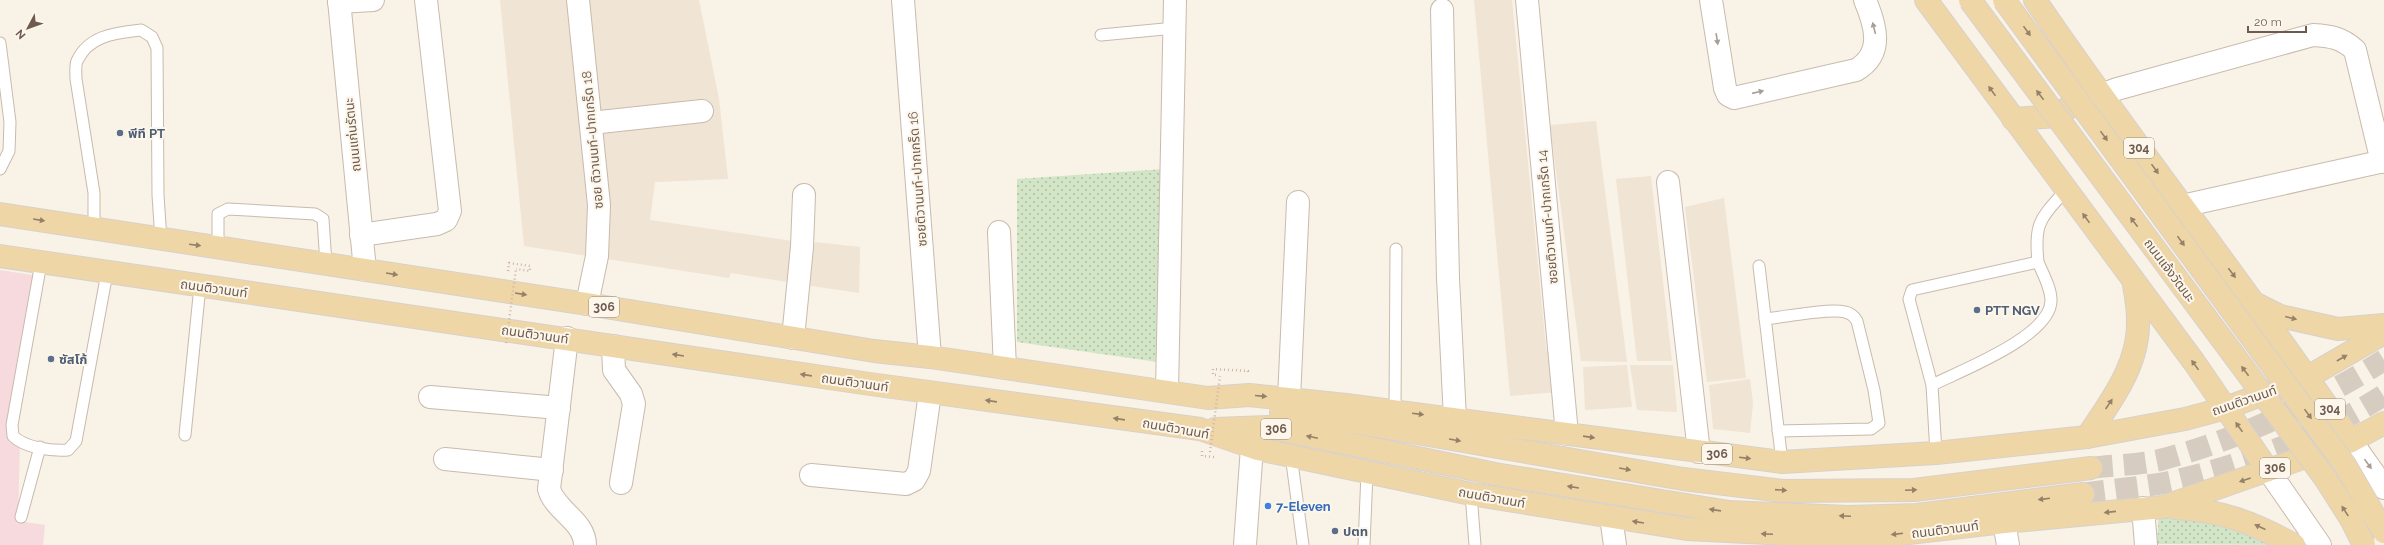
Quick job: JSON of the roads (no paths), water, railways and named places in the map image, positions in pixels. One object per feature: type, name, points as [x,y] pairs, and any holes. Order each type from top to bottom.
[{"type":"main road","points":[[1926,0],[2226,408],[2268,470]]},
{"type":"main road","name":"ถนนแจ้งวัฒนะ","points":[[1970,0],[2325,478],[2351,519],[2364,545]]},
{"type":"main road","name":"ถนนแจ้งวัฒนะ","points":[[2004,0],[2345,465],[2384,532]]},
{"type":"main road","name":"304","points":[[2035,0],[2101,95],[2255,303],[2352,441]]},
{"type":"main road","points":[[2013,119],[2059,116],[2075,100],[2082,87],[2078,62]]},
{"type":"main road","name":"ถนนติวานนท์","points":[[0,214],[587,304],[793,338],[1208,398],[1249,395],[1289,399],[1395,411],[1782,462],[1936,453],[2087,436],[2185,419],[2226,408],[2308,378],[2384,332]]},
{"type":"main road","name":"ถนนติวานนท์","points":[[0,256],[107,273],[1200,430],[1252,447],[1367,473],[1471,494],[1687,529],[1866,542],[2004,522],[2153,508],[2352,441],[2384,423]]},
{"type":"main road","points":[[2087,436],[2114,398],[2132,361],[2137,341],[2138,319],[2134,283]]},
{"type":"main road","points":[[2255,303],[2280,316],[2338,329],[2384,325]]},
{"type":"main road","name":"306","points":[[1208,398],[1250,410],[1348,421],[1684,479],[1783,491],[1914,490],[2091,468]]},
{"type":"main road","name":"306","points":[[1200,430],[1268,427],[1495,474],[1729,512],[1848,516],[1917,515],[2083,494]]},
{"type":"main road","points":[[2153,508],[2201,509],[2257,525],[2294,545]]},
{"type":"street","points":[[339,1],[372,0]]},
{"type":"street","points":[[361,235],[437,224],[446,220],[450,211],[426,0]]},
{"type":"street","name":"ซอย ติวานนท์-ปากเกร็ด 18","points":[[578,0],[599,205],[596,256],[587,304]]},
{"type":"street","name":"ซอยติวานนท์-ปากเกร็ด 16","points":[[903,0],[930,357]]},
{"type":"street","points":[[1167,391],[1175,0]]},
{"type":"street","name":"ซอยติวานนท์-ปากเกร็ด 14","points":[[1527,0],[1567,434]]},
{"type":"street","points":[[1711,0],[1725,88],[1728,95],[1734,98],[1856,70],[1865,66],[1873,57],[1876,36],[1865,0]]},
{"type":"street","name":"ถนนแก่นรัตนะ","points":[[339,1],[365,270]]},
{"type":"street","points":[[1442,10],[1448,278],[1455,419]]},
{"type":"street","points":[[2101,95],[2117,89],[2314,35],[2333,36],[2345,41],[2355,50],[2383,162],[2182,206]]},
{"type":"street","points":[[591,123],[702,111]]},
{"type":"street","points":[[1668,182],[1699,452]]},
{"type":"street","points":[[793,338],[802,247],[804,195]]},
{"type":"street","points":[[1289,399],[1298,202]]},
{"type":"street","points":[[999,232],[1005,368]]},
{"type":"street","points":[[567,338],[549,489],[552,498],[583,532],[585,545]]},
{"type":"street","points":[[613,346],[614,370],[631,394],[634,404],[621,483]]},
{"type":"street","points":[[811,475],[906,484],[914,480],[919,471],[930,392]]},
{"type":"street","points":[[430,397],[559,408]]},
{"type":"street","points":[[2352,441],[2384,488]]},
{"type":"street","points":[[1245,545],[1252,447]]},
{"type":"street","points":[[445,459],[552,470]]},
{"type":"street","points":[[2268,470],[2320,545]]},
{"type":"street","points":[[2146,545],[2153,508]]},
{"type":"street","points":[[1611,517],[1615,545]]},
{"type":"street","points":[[2004,522],[2008,545]]},
{"type":"lane","points":[[1102,35],[1174,28]]},
{"type":"lane","points":[[94,228],[94,194],[76,79],[77,61],[88,46],[106,34],[141,30],[152,37],[157,48],[158,195],[162,240]]},
{"type":"lane","points":[[0,43],[10,122],[9,151],[0,169]]},
{"type":"lane","points":[[1932,385],[2021,340],[2042,321],[2048,312],[2052,300],[2047,282],[2038,262],[2036,230],[2045,214],[2065,191]]},
{"type":"lane","points":[[218,248],[218,214],[228,209],[315,214],[322,219],[326,264]]},
{"type":"lane","points":[[1395,411],[1396,249]]},
{"type":"lane","points":[[1936,453],[1932,385],[1909,299],[1912,290],[2038,262]]},
{"type":"lane","points":[[41,263],[12,425],[13,436],[20,442],[58,451],[68,450],[76,442],[107,273]]},
{"type":"lane","points":[[1759,266],[1782,462]]},
{"type":"lane","points":[[185,435],[200,286]]},
{"type":"lane","points":[[1765,319],[1837,312],[1852,314],[1857,321],[1871,375],[1879,423],[1871,429],[1778,431]]},
{"type":"lane","points":[[21,517],[40,447]]},
{"type":"lane","points":[[1290,455],[1303,545]]},
{"type":"lane","points":[[1364,545],[1367,473]]},
{"type":"lane","points":[[1471,494],[1475,545]]},
{"type":"tunnel","points":[[2091,468],[2160,460],[2219,442],[2276,419],[2331,391],[2384,360]]},
{"type":"tunnel","points":[[2083,494],[2170,482],[2235,464],[2312,434],[2337,422],[2384,395]]},
{"type":"place","name":"พีที PT","points":[[120,133]]},
{"type":"place","name":"PTT NGV","points":[[1977,310]]},
{"type":"place","name":"ซัสโก้","points":[[51,359]]},
{"type":"place","name":"7-Eleven","points":[[1268,506]]},
{"type":"place","name":"ปตท","points":[[1335,531]]}]
